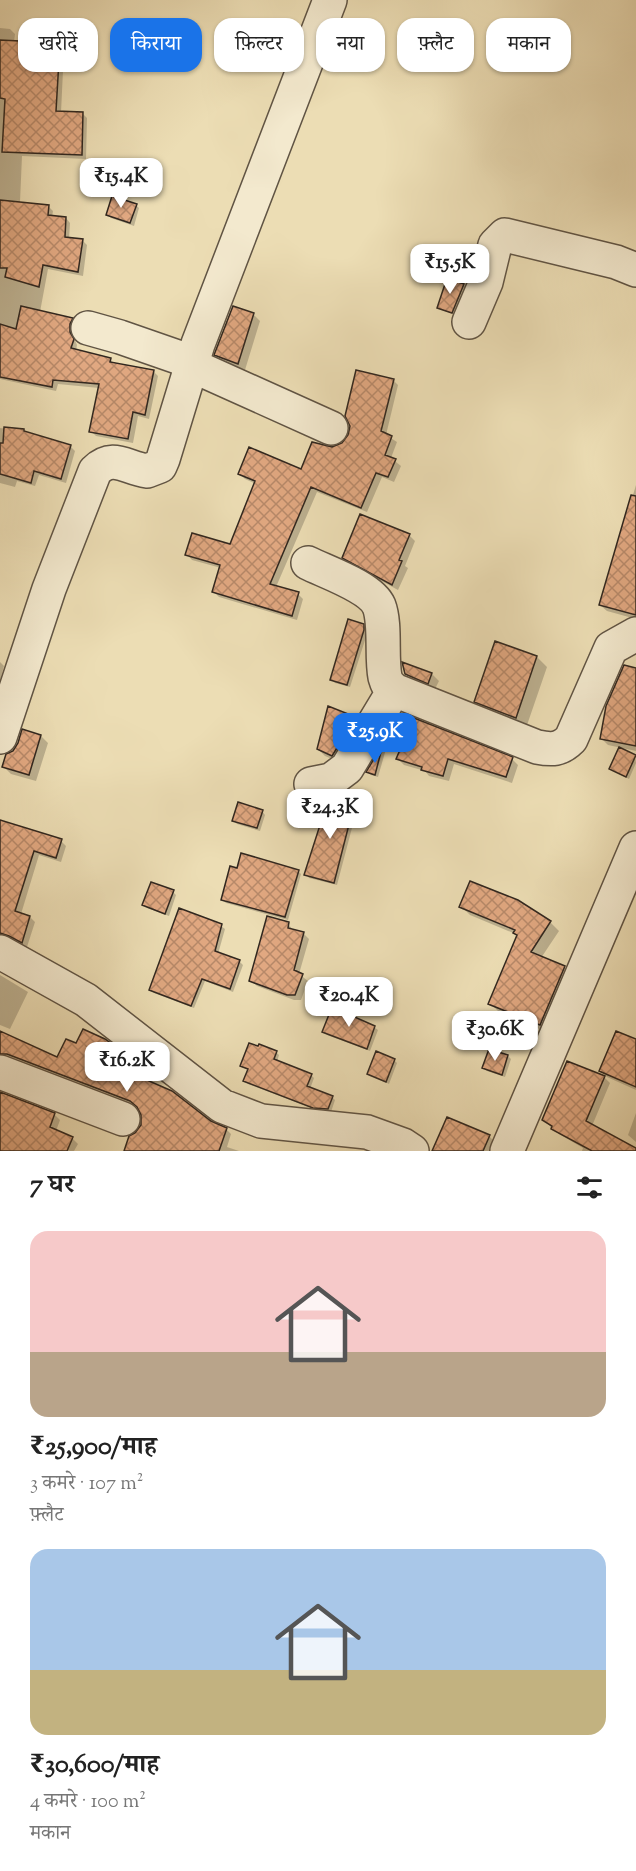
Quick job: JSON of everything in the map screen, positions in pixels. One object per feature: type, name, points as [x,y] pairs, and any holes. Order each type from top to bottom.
[{"type":"street","points":[[0,737],[49,589],[95,471],[108,462],[147,471],[160,466],[192,363],[330,0]]},
{"type":"street","points":[[470,322],[486,282],[495,245],[505,235],[616,262],[636,270]]},
{"type":"street","points":[[88,328],[192,363],[331,428]]},
{"type":"street","points":[[308,563],[372,596],[379,607],[381,619],[385,677],[394,690],[537,747],[563,748],[571,739],[611,648],[636,634]]},
{"type":"street","points":[[310,784],[331,780],[347,768],[394,690]]},
{"type":"street","points":[[507,1151],[636,848]]},
{"type":"street","points":[[0,952],[86,1000],[222,1106],[261,1121],[367,1132],[385,1137],[412,1151]]},
{"type":"street","points":[[0,1072],[123,1119]]},
{"type":"building","points":[[0,40],[18,41],[18,72],[58,72],[56,111],[83,112],[82,155],[2,152],[5,99],[0,98]]},
{"type":"building","points":[[112,196],[137,204],[130,223],[106,215]]},
{"type":"building","points":[[0,200],[49,205],[48,215],[66,217],[65,237],[83,239],[78,272],[43,265],[39,287],[5,277],[7,268],[0,268]]},
{"type":"building","points":[[447,278],[464,284],[452,313],[437,308]]},
{"type":"building","points":[[21,306],[73,318],[70,324],[70,332],[74,339],[71,348],[111,358],[110,362],[154,370],[145,415],[133,412],[128,439],[89,432],[99,384],[53,380],[52,387],[0,377],[0,324],[16,329]]},
{"type":"building","points":[[233,306],[254,313],[238,364],[214,355]]},
{"type":"building","points":[[356,370],[394,379],[381,431],[392,436],[385,455],[396,459],[388,477],[376,473],[361,508],[311,487],[270,584],[299,592],[292,616],[212,592],[220,565],[185,555],[192,533],[230,544],[255,481],[238,474],[249,447],[301,469],[312,442],[332,447],[342,443],[348,435],[350,426],[345,416]]},
{"type":"building","points":[[4,427],[24,429],[24,431],[71,445],[61,479],[34,471],[31,483],[0,474],[0,443],[3,443]]},
{"type":"building","points":[[631,495],[636,496],[636,615],[599,605]]},
{"type":"building","points":[[360,514],[410,534],[392,585],[342,558]]},
{"type":"building","points":[[348,619],[364,624],[364,630],[347,685],[330,680]]},
{"type":"building","points":[[495,641],[537,656],[516,718],[474,702]]},
{"type":"building","points":[[402,662],[432,673],[428,684],[405,674]]},
{"type":"building","points":[[624,665],[636,668],[636,746],[600,739],[606,706]]},
{"type":"building","points":[[328,706],[356,717],[332,756],[317,749]]},
{"type":"building","points":[[414,718],[513,757],[506,777],[448,759],[443,776],[421,770],[422,767],[396,759]]},
{"type":"building","points":[[22,729],[41,735],[29,775],[2,767],[6,754],[13,751],[18,743]]},
{"type":"building","points":[[383,744],[375,775],[366,772]]},
{"type":"building","points":[[619,747],[636,755],[626,777],[609,769]]},
{"type":"building","points":[[339,796],[355,801],[334,883],[304,875],[328,800]]},
{"type":"building","points":[[238,802],[263,810],[257,828],[232,821]]},
{"type":"building","points":[[0,820],[62,839],[56,858],[34,851],[15,911],[30,916],[22,943],[0,933]]},
{"type":"building","points":[[241,853],[299,870],[285,917],[221,900],[230,866],[237,868]]},
{"type":"building","points":[[470,881],[518,900],[551,921],[531,952],[565,966],[540,1025],[488,1004],[517,935],[513,933],[515,930],[459,907]]},
{"type":"building","points":[[151,882],[174,890],[165,914],[142,905]]},
{"type":"building","points":[[179,908],[222,924],[215,951],[240,960],[230,989],[202,979],[191,1006],[149,990]]},
{"type":"building","points":[[267,916],[289,922],[288,928],[304,932],[294,970],[303,974],[295,995],[287,995],[249,981]]},
{"type":"building","points":[[332,1007],[375,1026],[367,1049],[322,1032]]},
{"type":"building","points":[[83,1029],[105,1039],[146,1070],[142,1078],[172,1091],[211,1121],[227,1128],[219,1151],[124,1151],[129,1136],[135,1133],[141,1125],[141,1115],[130,1101],[7,1054],[0,1054],[0,1031],[57,1057],[66,1039],[76,1043]]},
{"type":"building","points":[[616,1031],[636,1039],[636,1087],[599,1071]]},
{"type":"building","points":[[249,1043],[277,1051],[274,1059],[312,1074],[307,1086],[333,1096],[328,1109],[313,1108],[243,1081],[248,1069],[240,1066]]},
{"type":"building","points":[[489,1049],[508,1055],[502,1075],[482,1068]]},
{"type":"building","points":[[376,1051],[395,1059],[386,1082],[367,1074]]},
{"type":"building","points":[[567,1061],[605,1076],[586,1121],[636,1148],[636,1151],[592,1151],[551,1129],[552,1126],[542,1120]]},
{"type":"building","points":[[0,1092],[55,1113],[50,1127],[73,1137],[67,1151],[0,1151]]},
{"type":"building","points":[[447,1117],[490,1135],[483,1151],[432,1151]]}]
